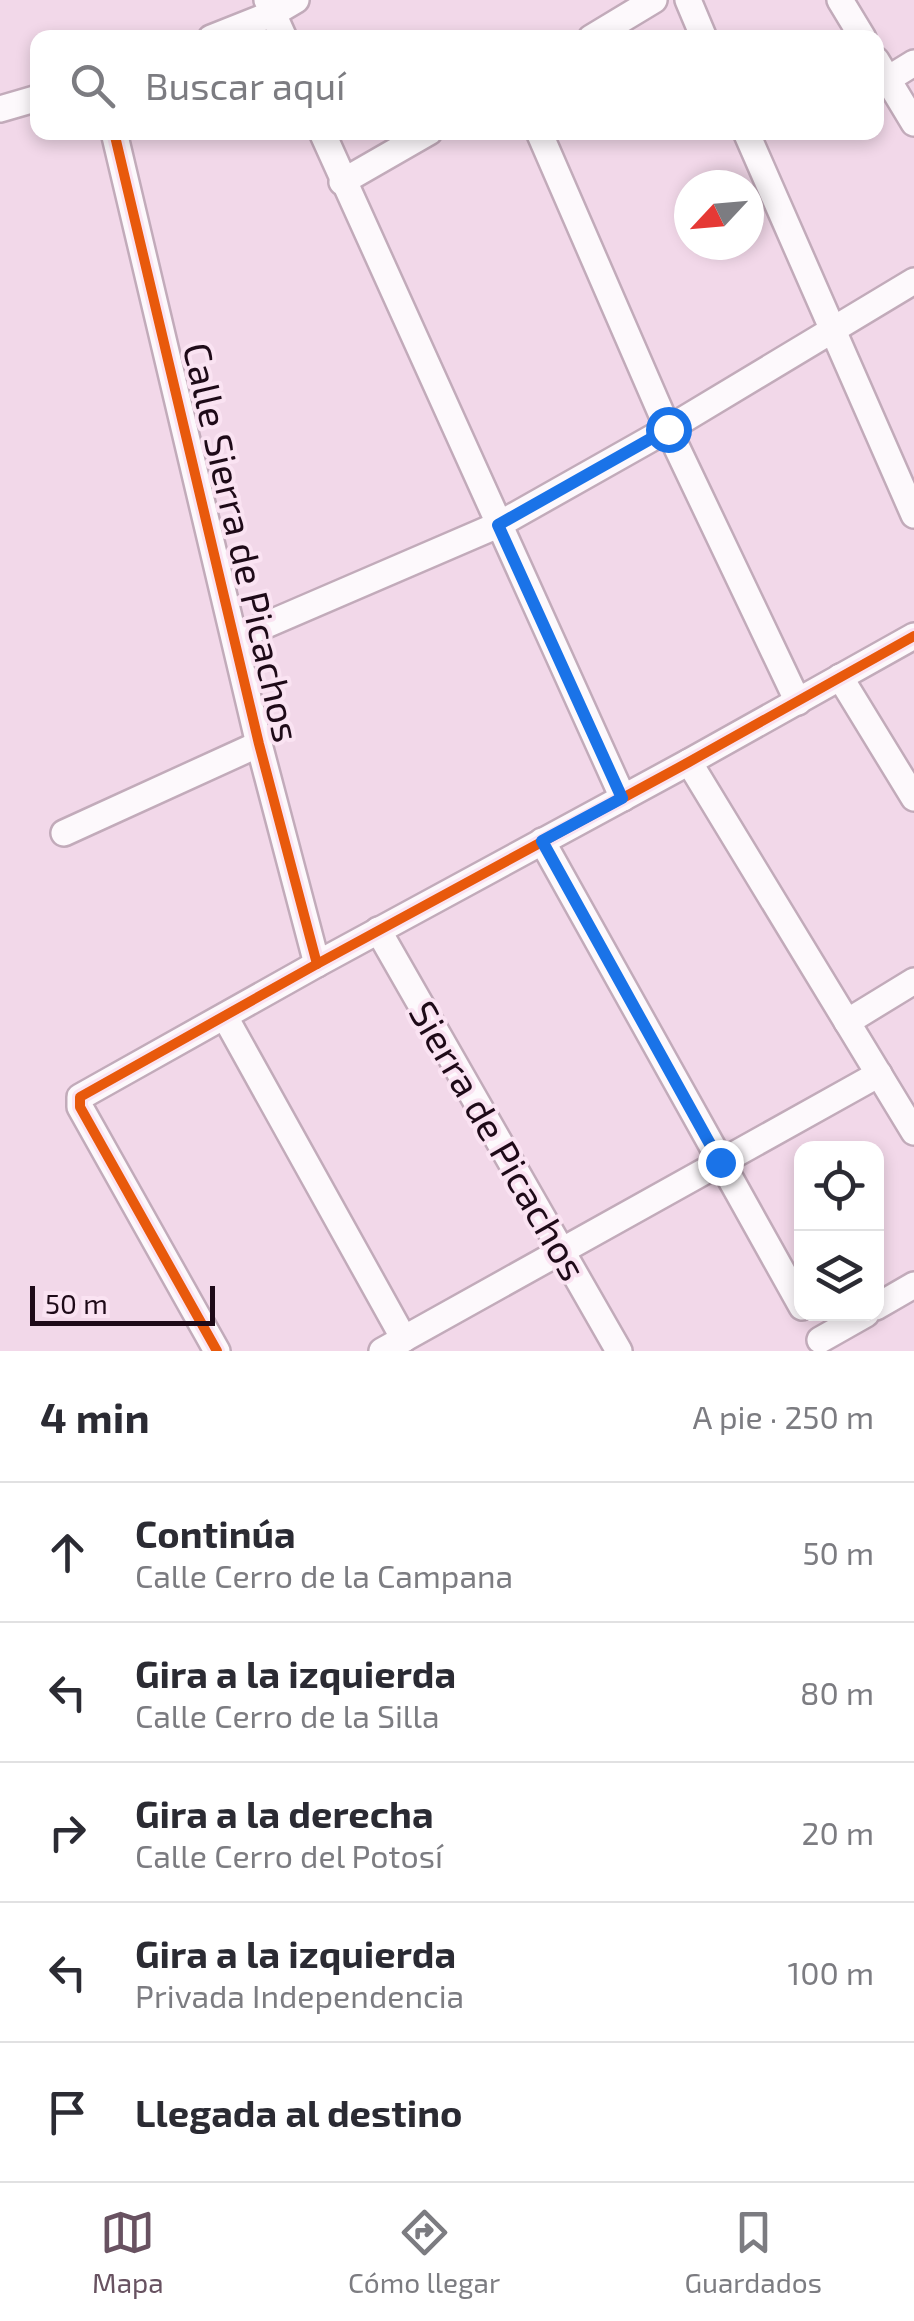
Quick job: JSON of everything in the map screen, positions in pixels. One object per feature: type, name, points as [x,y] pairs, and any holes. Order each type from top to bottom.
[{"type":"street","points":[[604,30],[654,0]]},
{"type":"street","points":[[688,0],[701,30]]},
{"type":"street","points":[[840,0],[858,30]]},
{"type":"street","points":[[233,30],[280,13]]},
{"type":"street","points":[[884,70],[914,63]]},
{"type":"street","points":[[884,73],[914,123]]},
{"type":"street","points":[[0,109],[30,100]]},
{"type":"street","name":"Calle Sierra de Picachos","points":[[116,140],[260,744],[317,964]]},
{"type":"street","points":[[325,140],[622,798]]},
{"type":"street","points":[[342,182],[415,140]]},
{"type":"street","points":[[543,140],[668,429],[798,702]]},
{"type":"street","points":[[749,140],[914,515]]},
{"type":"street","points":[[236,638],[498,525],[914,282]]},
{"type":"street","points":[[218,1351],[80,1107],[84,1094],[914,636]]},
{"type":"street","points":[[840,677],[914,798]]},
{"type":"street","points":[[64,834],[260,744]]},
{"type":"street","points":[[689,762],[914,1132]]},
{"type":"street","points":[[542,841],[794,1294]]},
{"type":"street","name":"Sierra de Picachos","points":[[378,930],[619,1351]]},
{"type":"street","points":[[847,1022],[914,981]]},
{"type":"street","points":[[225,1017],[393,1345],[878,1074]]},
{"type":"street","points":[[884,1302],[914,1285]]},
{"type":"street","points":[[809,1321],[823,1346],[857,1321]]},
{"type":"cycle path","points":[[116,140],[259,744],[317,964]]},
{"type":"cycle path","points":[[217,1351],[80,1107],[80,1097],[914,636]]},
{"type":"route","points":[[668,429],[498,525],[622,798],[542,841],[720,1162]]}]
